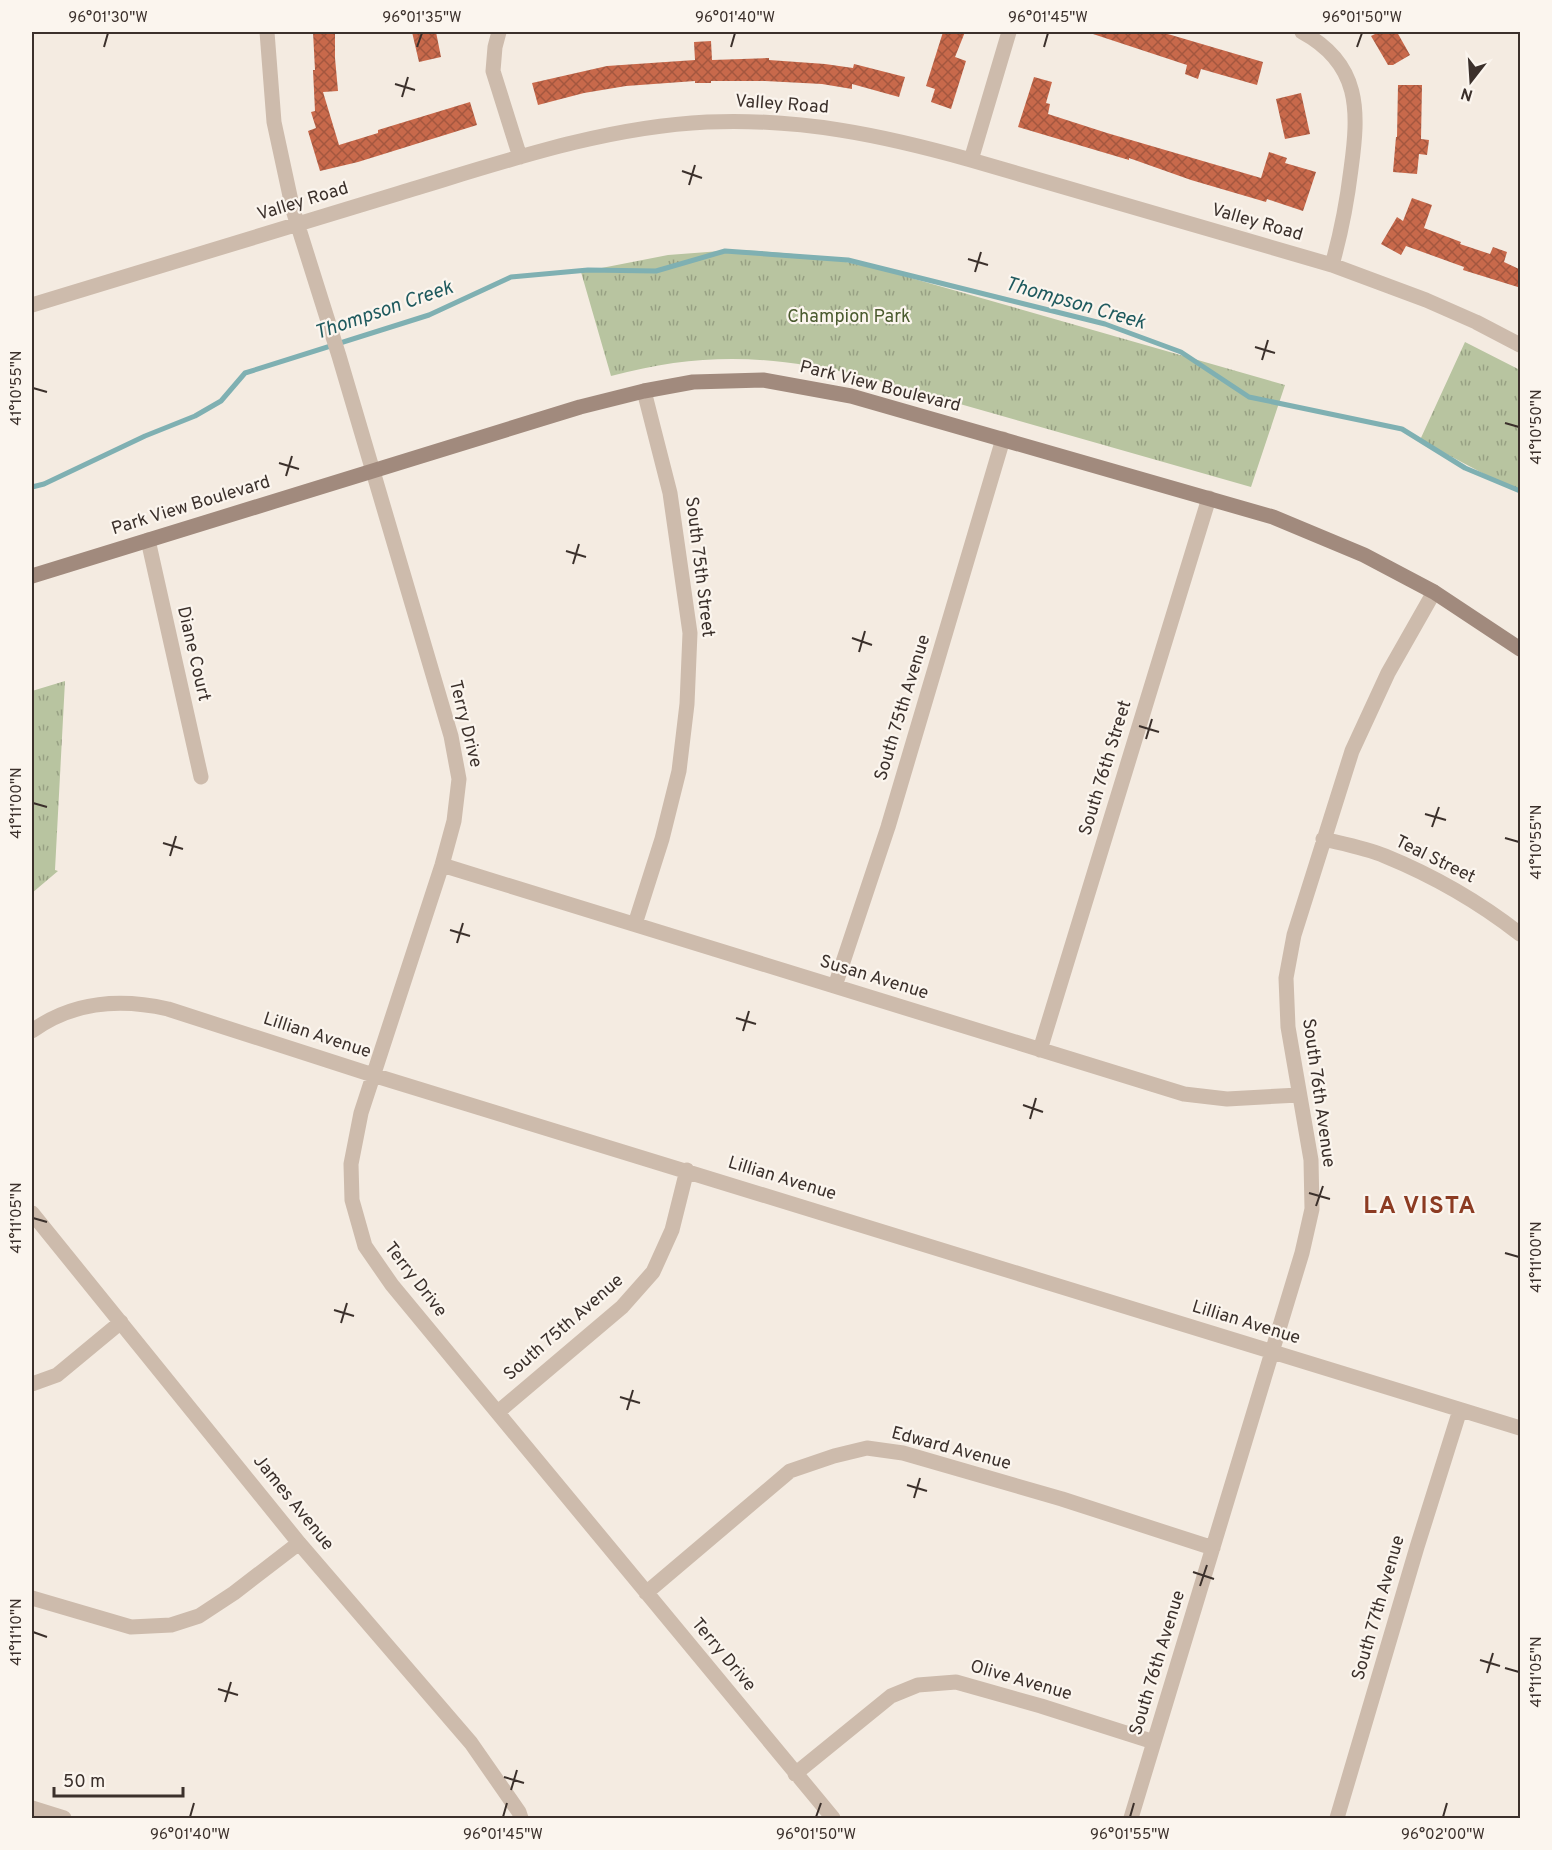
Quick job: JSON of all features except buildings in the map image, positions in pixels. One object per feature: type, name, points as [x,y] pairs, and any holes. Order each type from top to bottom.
[{"type":"street","name":"Terry Drive","points":[[267,32],[274,122],[297,224],[339,356],[451,736],[459,779],[454,821],[442,865],[361,1113],[351,1164],[352,1200],[365,1246],[392,1286],[833,1818]]},
{"type":"street","points":[[499,32],[495,47],[494,71],[520,157]]},
{"type":"street","points":[[971,160],[1009,32]]},
{"type":"street","points":[[1302,32],[1319,42],[1338,62],[1349,82],[1356,114],[1356,135],[1348,201],[1332,265]]},
{"type":"street","name":"Valley Road","points":[[32,305],[520,157],[631,130],[675,124],[740,121],[794,123],[851,130],[971,160],[1332,265],[1426,300],[1521,345]]},
{"type":"street","name":"Park View Boulevard","points":[[32,576],[580,407],[693,382],[764,380],[851,396],[1274,517],[1364,555],[1434,592],[1521,649]]},
{"type":"street","name":"South 75th Street","points":[[635,924],[662,839],[679,771],[687,704],[690,633],[670,493],[644,391]]},
{"type":"street","name":"South 75th Avenue","points":[[835,987],[891,816],[1003,439]]},
{"type":"street","name":"South 76th Street","points":[[1040,1050],[1209,498]]},
{"type":"street","name":"Diane Court","points":[[148,540],[201,777]]},
{"type":"street","name":"South 76th Avenue","points":[[1131,1818],[1302,1253],[1312,1209],[1311,1160],[1288,1027],[1286,978],[1294,935],[1352,751],[1388,674],[1434,592]]},
{"type":"street","name":"Teal Street","points":[[1323,838],[1383,855],[1436,879],[1489,910],[1521,934]]},
{"type":"street","name":"Susan Avenue","points":[[442,865],[1184,1094],[1227,1099],[1299,1095]]},
{"type":"street","name":"Lillian Avenue","points":[[32,1031],[60,1015],[84,1007],[108,1003],[135,1003],[168,1009],[374,1075],[1521,1428]]},
{"type":"street","name":"South 75th Avenue","points":[[498,1412],[622,1307],[653,1272],[672,1230],[687,1170]]},
{"type":"street","name":"James Avenue","points":[[32,1213],[299,1543],[471,1743],[521,1818]]},
{"type":"street","points":[[32,1384],[57,1375],[121,1322]]},
{"type":"street","name":"South 77th Avenue","points":[[1337,1818],[1460,1410]]},
{"type":"street","name":"Edward Avenue","points":[[646,1593],[790,1471],[867,1448],[903,1453],[1062,1499],[1213,1548]]},
{"type":"street","points":[[32,1598],[131,1627],[171,1625],[198,1616],[234,1593],[299,1543]]},
{"type":"street","name":"Olive Avenue","points":[[795,1774],[891,1696],[918,1685],[956,1683],[1041,1706],[1154,1742]]},
{"type":"street","points":[[32,1811],[64,1818]]},
{"type":"green space","name":"Champion Park","points":[[734,250],[809,256],[883,270],[1285,385],[1251,487],[858,375],[825,368],[764,360],[705,360],[644,368],[611,376],[581,272],[668,255]]},
{"type":"green space","points":[[1465,342],[1520,370],[1520,493],[1420,440]]},
{"type":"green space","points":[[65,681],[55,870],[58,871],[32,893],[32,691]]},
{"type":"waterway","name":"Thompson Creek","points":[[32,487],[44,484],[145,436],[195,416],[221,401],[245,373],[429,315],[511,277],[588,270],[656,271],[725,251],[848,260],[1105,324],[1181,352],[1249,397],[1402,429],[1465,468],[1520,491]]},
{"type":"district","name":"LA VISTA","points":[[1420,1207]]}]
